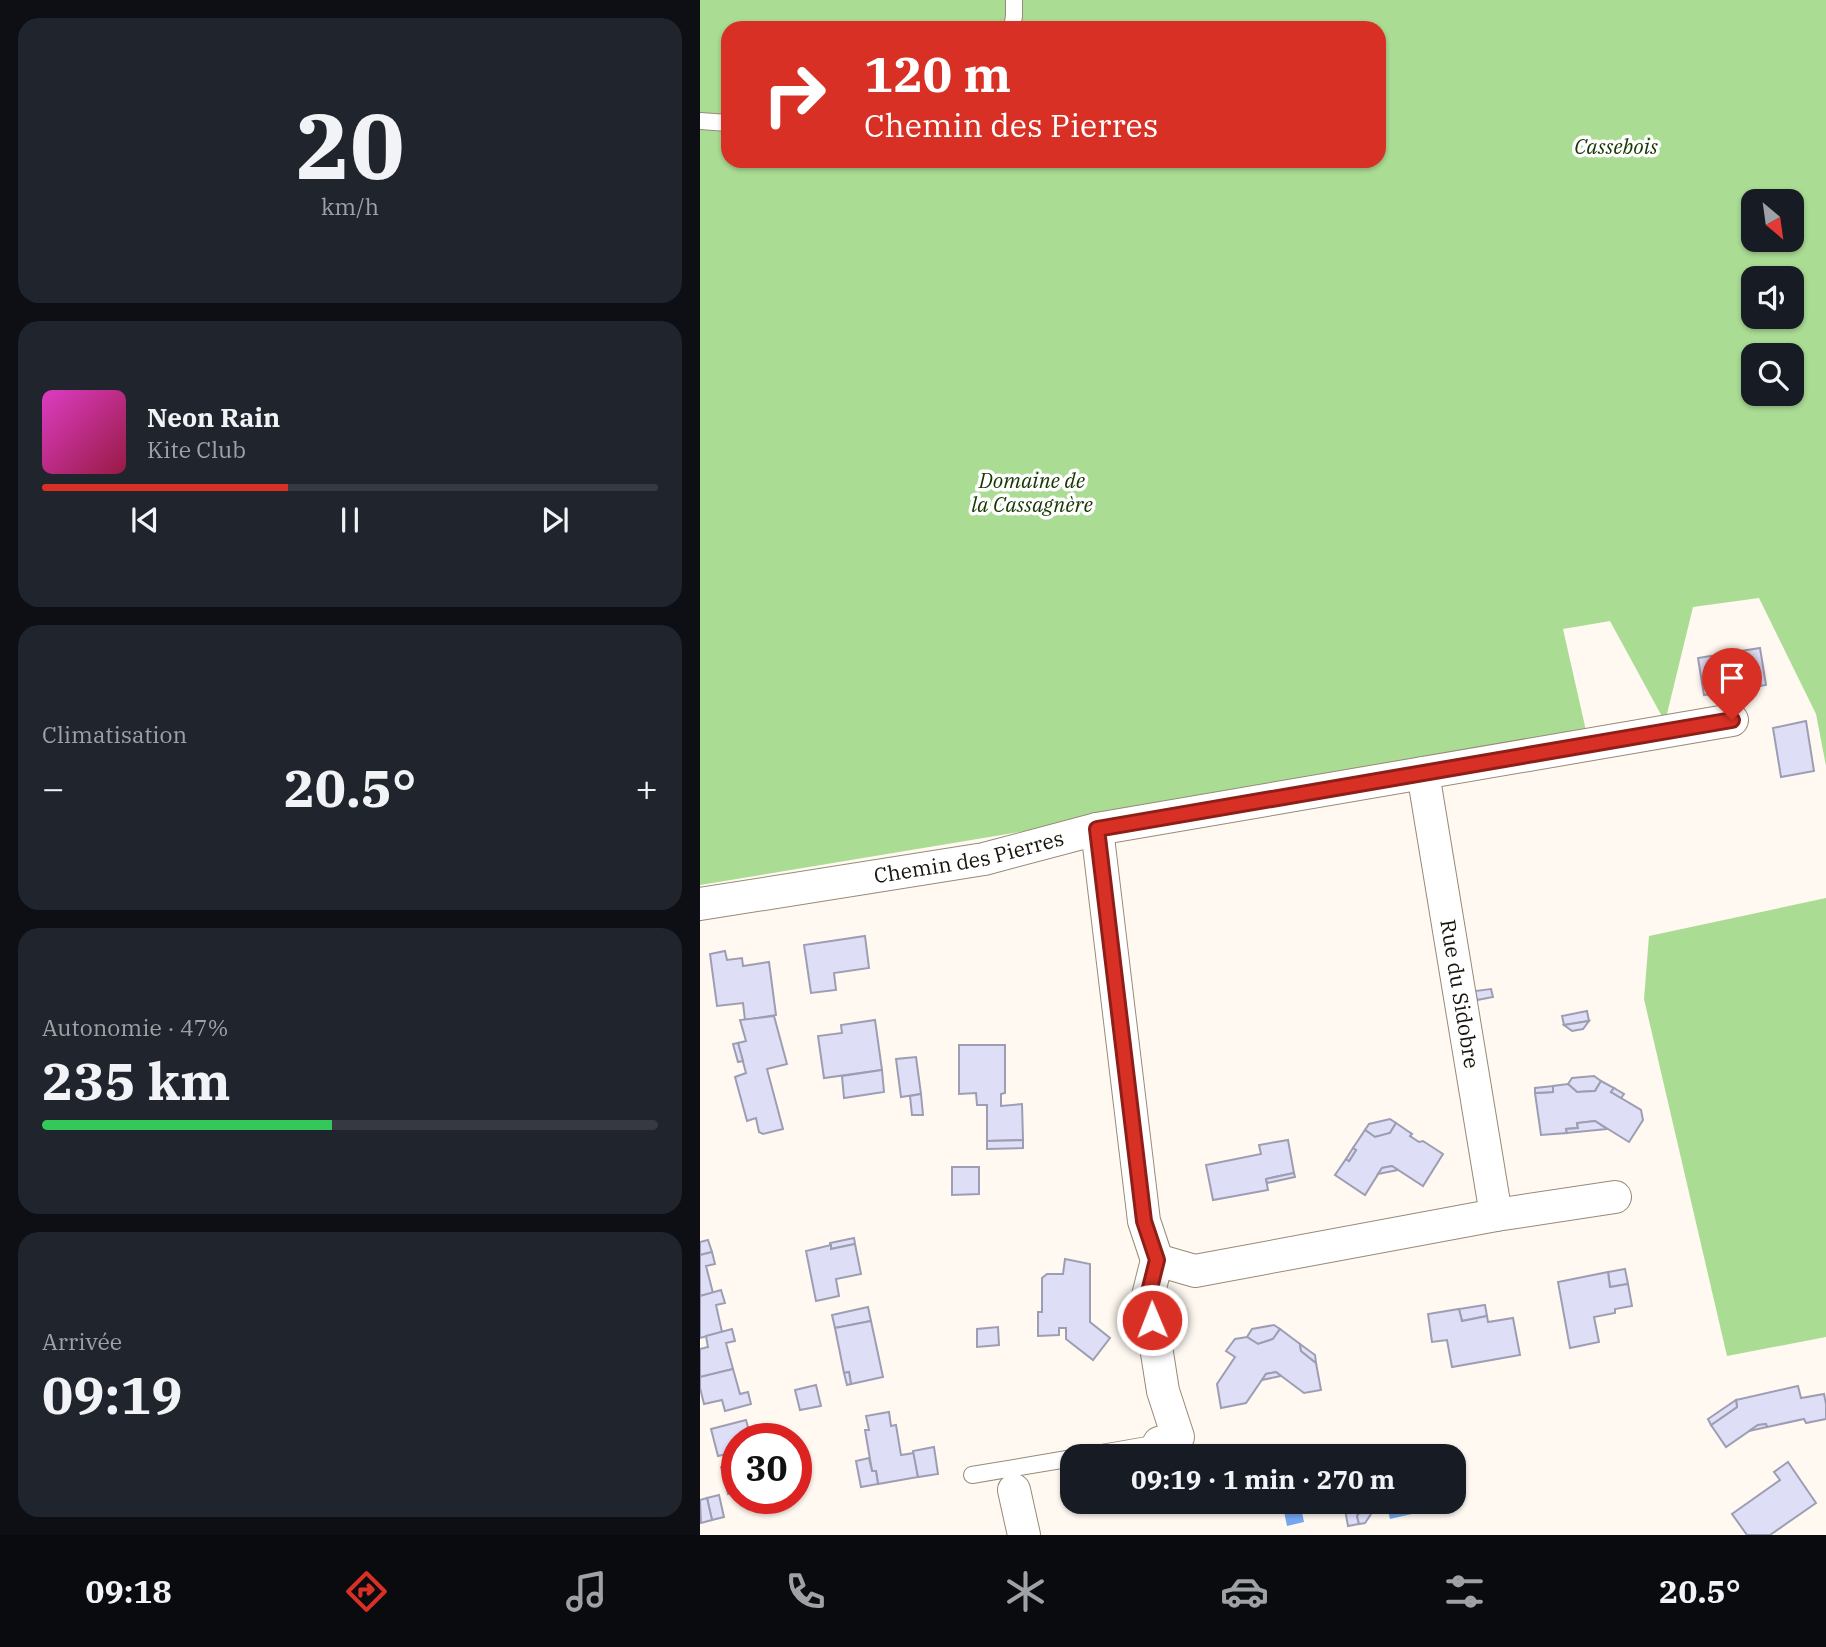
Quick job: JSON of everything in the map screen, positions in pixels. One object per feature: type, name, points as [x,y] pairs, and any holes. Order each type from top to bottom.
[{"type":"street","name":"Chemin des Pierres","points":[[700,904],[984,859],[1097,829],[1732,720]]},
{"type":"street","name":"Rue du Sidobre","points":[[1423,773],[1496,1215]]},
{"type":"street","points":[[1097,829],[1144,1221],[1157,1260],[1148,1296],[1163,1391],[1178,1437],[1159,1443]]},
{"type":"street","points":[[1157,1260],[1195,1271],[1496,1215],[1615,1197]]},
{"type":"street","points":[[1013,1479],[1024,1535]]},
{"type":"lane","points":[[1013,21],[1014,0]]},
{"type":"lane","points":[[700,121],[721,122]]},
{"type":"lane","points":[[1153,1444],[1159,1443]]},
{"type":"lane","points":[[972,1475],[1013,1479],[1060,1463]]},
{"type":"green space","name":"Domaine de la Cassagnère","points":[[700,0],[1826,0],[1826,766],[1816,714],[1759,598],[1693,607],[1665,722],[1610,621],[1563,629],[1587,735],[700,885]]},
{"type":"green space","points":[[1826,898],[1826,1337],[1727,1356],[1644,999],[1649,936]]},
{"type":"water","points":[[1284,1514],[1302,1514],[1304,1522],[1287,1526]]},
{"type":"water","points":[[1389,1514],[1412,1514],[1390,1519]]},
{"type":"building","points":[[1760,648],[1766,685],[1704,695],[1698,658]]},
{"type":"building","points":[[1806,721],[1814,771],[1781,777],[1773,728]]},
{"type":"building","points":[[865,936],[869,968],[834,973],[836,990],[811,993],[804,945]]},
{"type":"building","points":[[725,951],[727,960],[742,958],[743,966],[769,962],[776,1015],[745,1020],[743,1003],[717,1006],[710,954]]},
{"type":"building","points":[[1491,989],[1493,997],[1477,1000],[1475,991]]},
{"type":"building","points":[[1587,1011],[1589,1021],[1564,1025],[1562,1016]]},
{"type":"building","points":[[774,1016],[787,1064],[767,1069],[783,1129],[763,1134],[759,1132],[756,1118],[747,1121],[735,1077],[746,1073],[738,1043],[746,1041],[740,1020]]},
{"type":"building","points":[[875,1020],[882,1070],[824,1078],[818,1036],[842,1033],[841,1025]]},
{"type":"building","points":[[1589,1021],[1583,1029],[1572,1031],[1564,1025]]},
{"type":"building","points":[[738,1043],[743,1061],[738,1062],[733,1044]]},
{"type":"building","points":[[959,1045],[1005,1045],[1005,1093],[1001,1094],[1001,1106],[1022,1104],[1023,1140],[987,1141],[987,1105],[977,1105],[976,1093],[959,1094]]},
{"type":"building","points":[[916,1057],[921,1094],[901,1097],[896,1059]]},
{"type":"building","points":[[882,1070],[884,1092],[844,1098],[842,1076]]},
{"type":"building","points":[[1594,1076],[1601,1081],[1595,1091],[1577,1092],[1568,1084],[1572,1078]]},
{"type":"building","points":[[1601,1081],[1614,1088],[1611,1092],[1641,1110],[1643,1120],[1629,1142],[1595,1121],[1577,1123],[1578,1128],[1566,1129],[1567,1133],[1541,1135],[1535,1093],[1553,1092],[1553,1086],[1568,1084],[1577,1092],[1595,1091]]},
{"type":"building","points":[[1553,1086],[1553,1092],[1535,1093],[1535,1088]]},
{"type":"building","points":[[1614,1088],[1624,1094],[1621,1098],[1611,1092]]},
{"type":"building","points":[[921,1094],[923,1115],[912,1115],[910,1096]]},
{"type":"building","points":[[1390,1119],[1396,1123],[1390,1133],[1375,1137],[1365,1130],[1369,1124]]},
{"type":"building","points":[[1595,1121],[1607,1129],[1567,1133],[1566,1129],[1578,1128],[1577,1123]]},
{"type":"building","points":[[1396,1123],[1419,1142],[1423,1141],[1443,1154],[1423,1186],[1392,1166],[1382,1168],[1365,1195],[1335,1175],[1346,1159],[1349,1161],[1356,1150],[1353,1148],[1365,1130],[1375,1137],[1390,1133]]},
{"type":"building","points":[[1023,1140],[1023,1148],[987,1149],[987,1141]]},
{"type":"building","points":[[1288,1140],[1294,1173],[1266,1179],[1268,1190],[1213,1200],[1206,1165],[1261,1154],[1259,1145]]},
{"type":"building","points":[[1353,1148],[1356,1150],[1349,1161],[1346,1159]]},
{"type":"building","points":[[1392,1166],[1398,1170],[1378,1174],[1382,1168]]},
{"type":"building","points":[[952,1167],[979,1167],[979,1194],[952,1195]]},
{"type":"building","points":[[1294,1173],[1295,1177],[1267,1183],[1266,1179]]},
{"type":"building","points":[[854,1238],[855,1244],[831,1249],[830,1243]]},
{"type":"building","points":[[708,1240],[712,1252],[700,1255],[700,1242]]},
{"type":"building","points":[[855,1244],[861,1274],[836,1279],[839,1296],[816,1301],[806,1251],[831,1245],[831,1249]]},
{"type":"building","points":[[712,1252],[715,1264],[706,1266],[713,1293],[700,1296],[700,1255]]},
{"type":"building","points":[[1065,1259],[1090,1264],[1090,1322],[1110,1338],[1093,1360],[1066,1339],[1066,1328],[1059,1328],[1059,1335],[1038,1336],[1038,1312],[1042,1312],[1042,1278],[1047,1274],[1063,1274]]},
{"type":"building","points":[[1625,1269],[1628,1284],[1610,1287],[1608,1272]]},
{"type":"building","points":[[1608,1272],[1610,1287],[1628,1284],[1632,1306],[1594,1317],[1599,1342],[1570,1348],[1558,1282]]},
{"type":"building","points":[[721,1290],[725,1303],[716,1305],[722,1332],[700,1338],[700,1296]]},
{"type":"building","points":[[1485,1305],[1487,1316],[1462,1321],[1459,1309]]},
{"type":"building","points":[[868,1307],[871,1321],[835,1328],[832,1315]]},
{"type":"building","points":[[1459,1309],[1462,1321],[1487,1316],[1488,1322],[1513,1318],[1520,1355],[1452,1367],[1447,1340],[1432,1342],[1428,1314]]},
{"type":"building","points":[[871,1321],[883,1377],[851,1384],[849,1372],[844,1373],[835,1328]]},
{"type":"building","points":[[1274,1325],[1280,1329],[1273,1339],[1258,1344],[1247,1337],[1252,1329]]},
{"type":"building","points":[[998,1327],[999,1345],[977,1347],[977,1329]]},
{"type":"building","points":[[732,1329],[735,1341],[726,1343],[733,1369],[700,1377],[700,1349],[708,1347],[706,1336]]},
{"type":"building","points":[[1280,1329],[1300,1344],[1301,1351],[1316,1363],[1321,1390],[1304,1393],[1276,1372],[1266,1374],[1246,1403],[1221,1408],[1217,1384],[1235,1357],[1226,1351],[1235,1339],[1247,1337],[1258,1344],[1273,1339]]},
{"type":"building","points":[[1300,1344],[1315,1355],[1316,1363],[1301,1351]]},
{"type":"building","points":[[733,1369],[740,1394],[748,1392],[751,1404],[725,1411],[722,1400],[704,1404],[700,1377]]},
{"type":"building","points":[[849,1372],[851,1384],[847,1385],[844,1373]]},
{"type":"building","points":[[1276,1372],[1281,1376],[1262,1380],[1266,1374]]},
{"type":"building","points":[[816,1385],[821,1406],[800,1410],[795,1390]]},
{"type":"building","points":[[1798,1386],[1801,1398],[1824,1394],[1826,1419],[1806,1423],[1804,1419],[1767,1427],[1766,1424],[1758,1425],[1726,1447],[1711,1425],[1737,1407],[1736,1400]]},
{"type":"building","points":[[1736,1400],[1737,1407],[1711,1425],[1708,1419]]},
{"type":"building","points":[[889,1412],[891,1426],[896,1425],[901,1455],[914,1453],[918,1477],[878,1484],[876,1471],[872,1471],[865,1430],[869,1430],[866,1416]]},
{"type":"building","points":[[1766,1424],[1767,1427],[1749,1431],[1758,1425]]},
{"type":"building","points":[[721,1426],[721,1455],[718,1456],[711,1429]]},
{"type":"building","points":[[934,1447],[938,1474],[918,1477],[913,1451]]},
{"type":"building","points":[[869,1458],[872,1471],[876,1471],[878,1484],[861,1487],[856,1461]]},
{"type":"building","points":[[1788,1462],[1816,1503],[1770,1535],[1747,1535],[1732,1514],[1780,1480],[1774,1472]]},
{"type":"building","points":[[719,1495],[721,1514],[724,1517],[712,1520],[707,1498]]},
{"type":"building","points":[[707,1498],[712,1520],[701,1523],[700,1500]]},
{"type":"building","points":[[1346,1514],[1358,1514],[1359,1524],[1348,1526]]},
{"type":"building","points":[[1371,1514],[1365,1523],[1359,1524],[1357,1516]]},
{"type":"route","points":[[1152,1320],[1148,1296],[1157,1260],[1144,1221],[1097,829],[1732,720]]},
{"type":"park label","name":"Cassebois","points":[[1616,147]]}]
